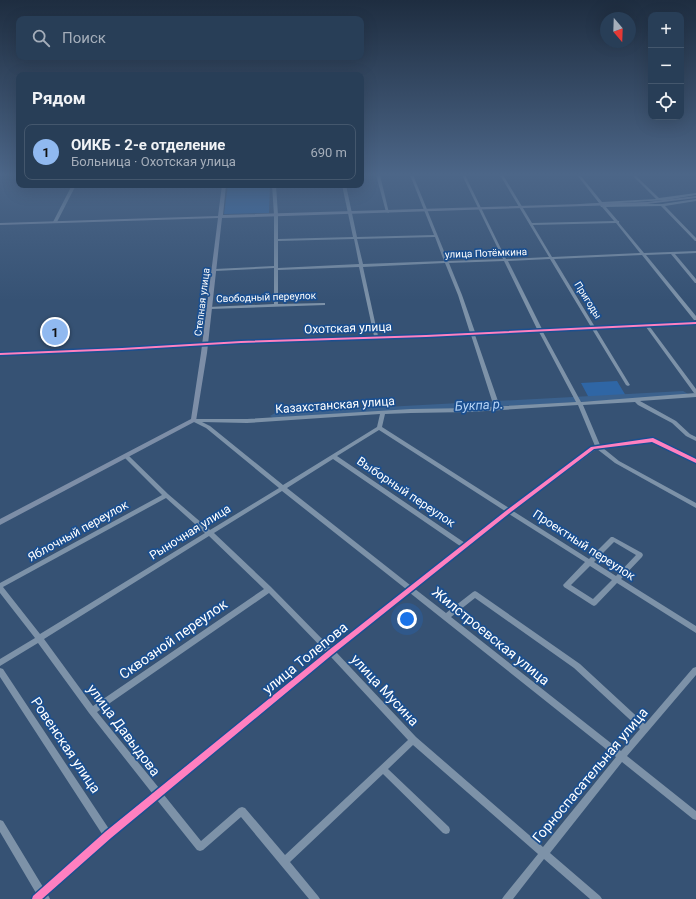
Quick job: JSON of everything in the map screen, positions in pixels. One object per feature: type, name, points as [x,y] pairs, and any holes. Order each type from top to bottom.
[{"type":"main road","points":[[0,224],[220,217]]},
{"type":"main road","name":"Степная улица","points":[[194,420],[206,344],[220,217]]},
{"type":"main road","name":"Казахстанская улица","points":[[0,522],[127,457],[194,420]]},
{"type":"street","points":[[55,222],[58,217]]},
{"type":"street","points":[[276,217],[276,305]]},
{"type":"street","points":[[353,217],[376,337]]},
{"type":"street","points":[[428,217],[447,262],[474,334],[496,404]]},
{"type":"street","points":[[485,217],[540,330],[579,402],[598,447],[618,462],[696,506]]},
{"type":"street","name":"Пригоды","points":[[528,217],[628,385]]},
{"type":"street","points":[[614,217],[642,254],[696,319]]},
{"type":"street","points":[[674,217],[696,240]]},
{"type":"street","points":[[532,224],[618,222]]},
{"type":"street","points":[[276,240],[436,236]]},
{"type":"street","name":"улица Потёмкина","points":[[215,270],[696,252]]},
{"type":"street","points":[[672,253],[696,282]]},
{"type":"street","name":"Свободный переулок","points":[[210,308],[323,304]]},
{"type":"street","name":"Охотская улица","points":[[0,354],[206,344],[474,334],[594,326],[696,323]]},
{"type":"street","points":[[646,324],[696,394]]},
{"type":"street","name":"Казахстанская улица","points":[[194,420],[247,421],[411,410],[470,410],[579,402],[636,400],[696,394]]},
{"type":"street","points":[[636,400],[647,409],[674,422],[688,435],[696,439]]},
{"type":"street","points":[[379,428],[383,413]]},
{"type":"street","name":"Жилстроевская улица","points":[[194,420],[208,427],[696,816]]},
{"type":"street","name":"Рыночная улица","points":[[0,662],[379,428]]},
{"type":"street","name":"Проектный переулок","points":[[379,428],[696,630]]},
{"type":"street","points":[[598,447],[652,440],[696,461]]},
{"type":"street","name":"улица Толепова","points":[[41,897],[108,835],[158,796],[331,652],[509,511],[593,448],[598,447]]},
{"type":"street","name":"улица Мусина","points":[[127,457],[166,495],[210,533],[269,589],[331,652],[413,740],[542,854],[597,899]]},
{"type":"street","name":"Выборный переулок","points":[[334,457],[465,546]]},
{"type":"street","name":"Яблочный переулок","points":[[0,587],[166,495]]},
{"type":"street","points":[[613,539],[640,555],[594,604],[566,586],[590,562],[613,539]]},
{"type":"street","name":"улица Давыдова","points":[[0,587],[92,711],[200,848],[242,811],[315,899]]},
{"type":"street","name":"Сквозной переулок","points":[[92,711],[269,589]]},
{"type":"street","points":[[446,617],[475,594],[577,666],[645,729]]},
{"type":"street","name":"Горноспасательная улица","points":[[507,899],[621,757],[696,670]]},
{"type":"street","name":"Ровенская улица","points":[[0,671],[108,835]]},
{"type":"street","points":[[284,861],[413,740]]},
{"type":"street","points":[[383,769],[446,830]]},
{"type":"street","points":[[0,824],[41,897]]},
{"type":"shaded area","points":[[617,381],[626,396],[589,398],[581,383]]},
{"type":"waterway","name":"Букпа р.","points":[[275,416],[683,394]]},
{"type":"cycle path","points":[[0,354],[241,342],[426,336],[696,323]]},
{"type":"cycle path","points":[[36,899],[108,835],[331,652],[509,511],[593,448],[653,440],[696,461]]},
{"type":"place","name":"ОИКБ - 2-е отделение","points":[[55,332]]}]
